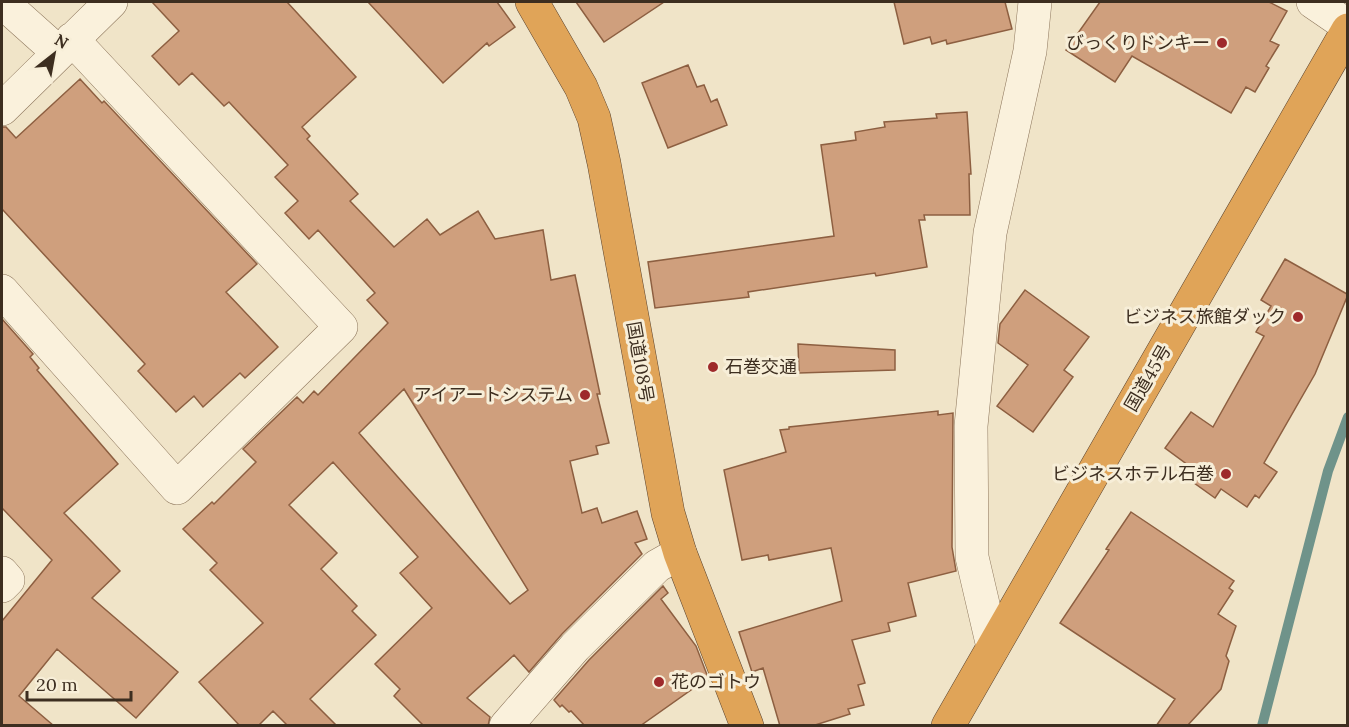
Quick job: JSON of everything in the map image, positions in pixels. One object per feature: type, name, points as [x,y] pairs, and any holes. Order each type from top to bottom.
[{"type":"highway","name":"国道108号","points":[[532,2],[581,87],[594,118],[668,513],[680,553],[747,726]]},
{"type":"highway","name":"国道45号","points":[[948,726],[1347,28]]},
{"type":"street","points":[[2,2],[65,46],[341,327],[177,488],[2,291]]},
{"type":"street","points":[[2,109],[111,2]]},
{"type":"street","points":[[993,647],[972,557],[971,426],[990,233],[1030,51],[1035,2]]},
{"type":"street","points":[[1313,2],[1347,28]]},
{"type":"street","points":[[506,726],[583,639],[657,566],[680,553]]},
{"type":"street","points":[[2,573],[8,580],[2,586]]},
{"type":"building","points":[[152,2],[287,2],[356,77],[302,127],[310,136],[307,139],[358,194],[350,201],[394,247],[427,219],[440,235],[478,211],[495,239],[543,230],[551,280],[575,275],[600,394],[597,394],[609,443],[596,446],[598,454],[570,461],[582,513],[597,508],[602,523],[637,511],[647,539],[635,543],[642,554],[562,634],[529,672],[514,655],[467,698],[490,717],[488,726],[424,726],[394,696],[400,689],[375,664],[432,608],[400,573],[418,557],[333,462],[289,505],[337,553],[321,569],[357,606],[352,611],[376,635],[310,699],[337,726],[288,726],[273,711],[258,726],[240,726],[199,682],[263,623],[210,570],[217,563],[183,529],[212,502],[214,504],[256,462],[243,449],[297,397],[303,403],[314,391],[318,395],[388,323],[367,300],[375,293],[318,230],[309,239],[285,213],[298,201],[275,177],[288,165],[229,102],[224,106],[192,73],[179,85],[152,56],[179,31]],"holes":[[[404,389],[528,590],[510,604],[359,433]]]},
{"type":"building","points":[[368,2],[497,2],[515,27],[489,46],[487,43],[443,83]]},
{"type":"building","points":[[576,2],[664,2],[604,42]]},
{"type":"building","points":[[894,2],[1005,2],[1012,29],[947,44],[946,40],[932,44],[930,37],[904,44]]},
{"type":"building","points":[[1100,2],[1269,2],[1287,11],[1270,41],[1279,45],[1266,66],[1269,68],[1255,92],[1246,87],[1231,113],[1132,56],[1115,82],[1066,50]]},
{"type":"building","points":[[688,65],[697,87],[704,85],[711,102],[717,99],[727,125],[668,148],[642,83]]},
{"type":"building","points":[[80,79],[102,103],[104,101],[257,264],[226,292],[278,347],[245,378],[240,373],[203,407],[194,396],[176,412],[138,371],[145,364],[2,209],[2,127],[6,127],[16,138]]},
{"type":"building","points":[[967,112],[971,174],[969,174],[970,215],[924,215],[925,220],[919,220],[927,267],[876,276],[875,273],[748,292],[749,297],[655,308],[648,262],[834,236],[821,145],[856,140],[855,132],[885,127],[884,122],[937,118],[936,114]]},
{"type":"building","points":[[1285,259],[1347,294],[1347,297],[1315,374],[1264,463],[1277,472],[1259,498],[1255,495],[1247,507],[1221,489],[1215,498],[1190,480],[1196,471],[1165,448],[1191,412],[1213,427],[1264,336],[1256,332],[1271,306],[1261,300]]},
{"type":"building","points":[[1025,290],[1089,337],[1064,370],[1073,377],[1033,432],[997,406],[1028,365],[998,343],[1000,324]]},
{"type":"building","points":[[2,319],[33,354],[30,357],[39,368],[37,370],[118,464],[64,513],[120,571],[92,598],[178,672],[136,718],[57,649],[19,696],[54,726],[2,726],[2,621],[52,560],[2,508]]},
{"type":"building","points":[[798,344],[895,350],[895,370],[799,373]]},
{"type":"building","points":[[938,411],[938,415],[953,413],[952,547],[956,571],[908,583],[916,616],[888,623],[890,631],[852,640],[865,683],[858,685],[864,705],[848,709],[850,714],[812,726],[780,726],[763,668],[752,672],[739,632],[842,601],[831,548],[769,560],[768,555],[742,560],[724,470],[786,452],[780,430],[789,429],[789,427]]},
{"type":"building","points":[[1131,512],[1234,581],[1229,588],[1233,591],[1218,614],[1236,626],[1226,656],[1229,661],[1221,689],[1187,726],[1156,726],[1175,699],[1060,623],[1109,550],[1106,549]]},
{"type":"building","points":[[663,586],[668,593],[661,599],[696,646],[709,680],[701,683],[640,726],[585,726],[571,711],[569,712],[562,705],[560,707],[554,700],[589,660]]},
{"type":"waterway","points":[[1262,726],[1328,471],[1348,417]]},
{"type":"place","name":"びっくりドンキー","points":[[1222,43]]},
{"type":"place","name":"ビジネス旅館ダック","points":[[1298,317]]},
{"type":"place","name":"石巻交通","points":[[713,367]]},
{"type":"place","name":"アイアートシステム","points":[[585,395]]},
{"type":"place","name":"ビジネスホテル石巻","points":[[1226,474]]},
{"type":"place","name":"花のゴトウ","points":[[659,682]]}]
